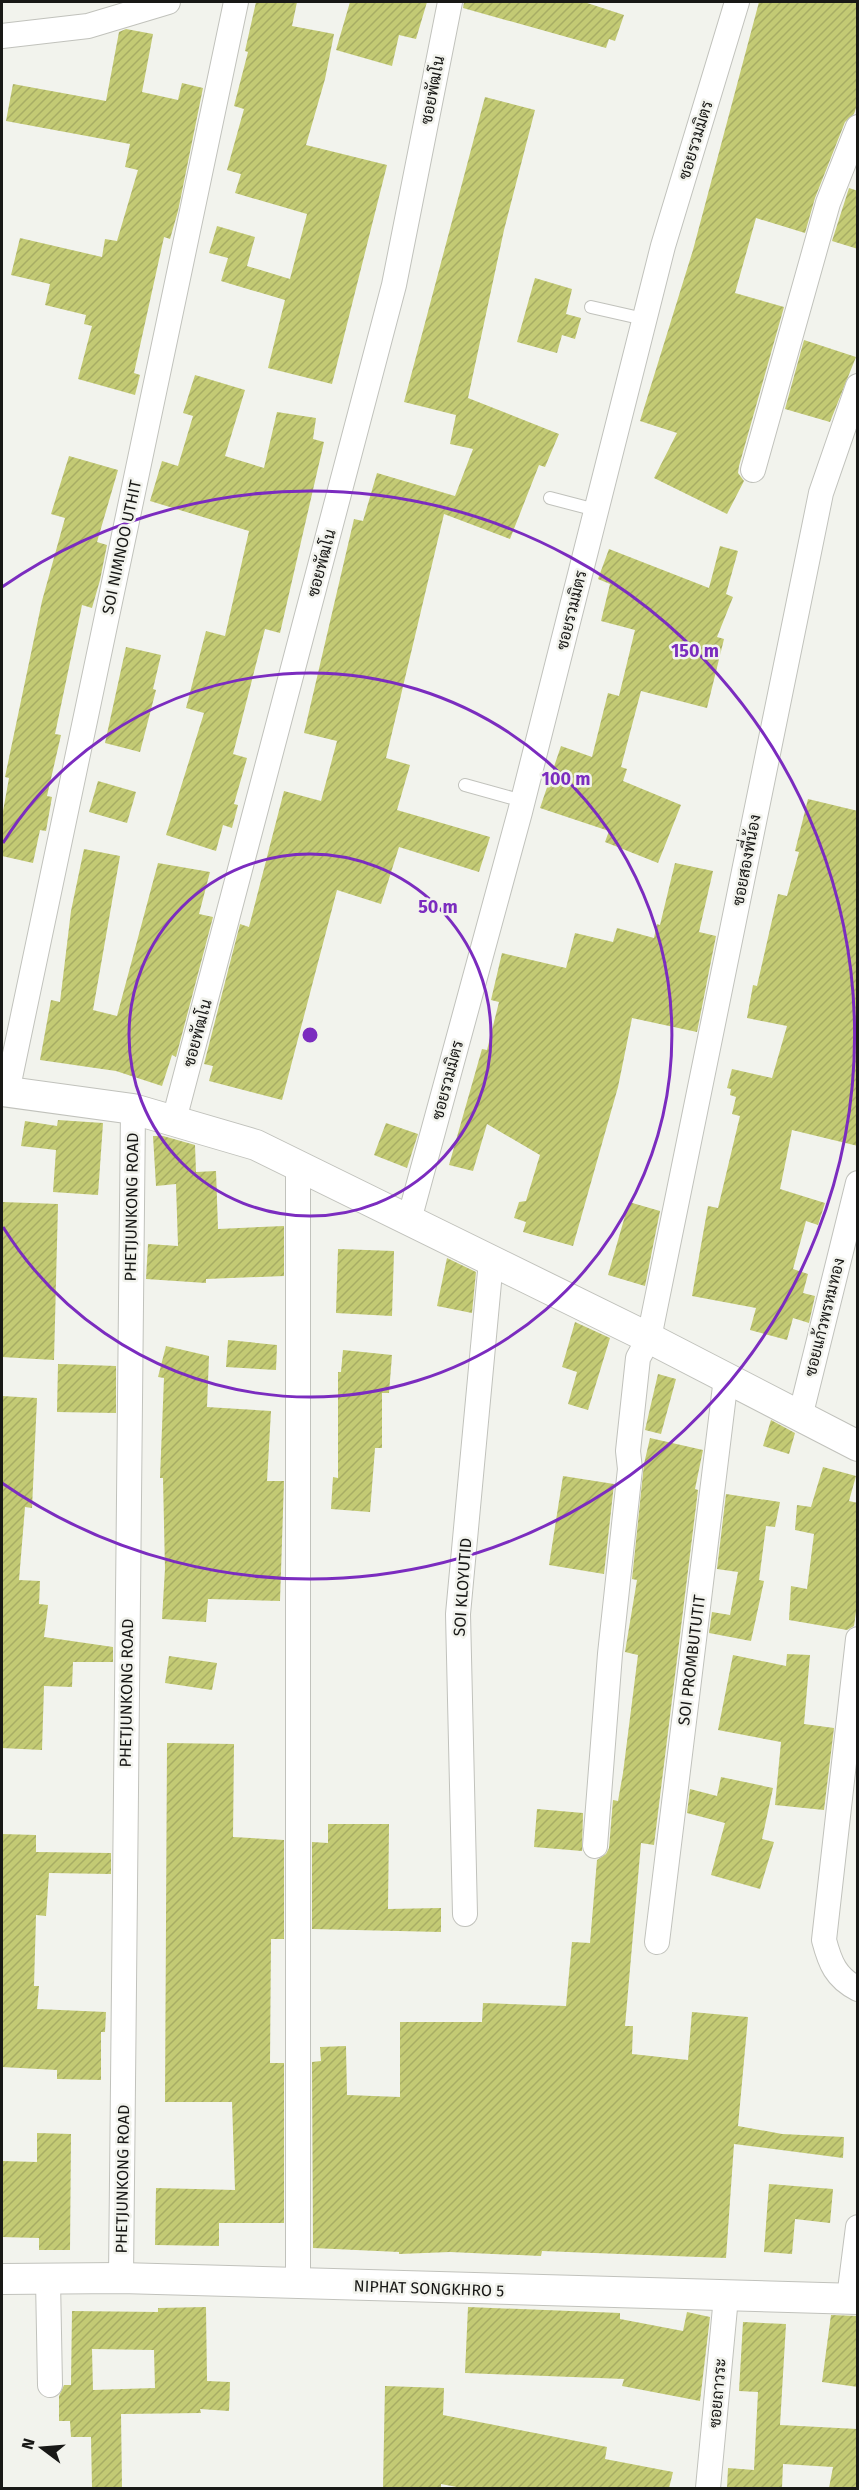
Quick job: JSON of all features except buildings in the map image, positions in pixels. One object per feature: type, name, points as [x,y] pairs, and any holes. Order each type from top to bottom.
[{"type":"street","points":[[2,36],[88,26],[168,2]]},
{"type":"street","name":"SOI NIMNOO UTHIT","points":[[4,1091],[236,2]]},
{"type":"street","name":"ซอยพัฒโน","points":[[174,1120],[394,285],[450,2]]},
{"type":"street","name":"ซอยรวมมิตร","points":[[409,1220],[523,801],[663,246],[737,2]]},
{"type":"street","points":[[753,470],[828,203],[858,127]]},
{"type":"street","name":"ซอยสองพี่น้อง","points":[[595,1846],[610,1654],[630,1469],[628,1450],[638,1358],[649,1338],[821,493],[858,386]]},
{"type":"street","points":[[4,1091],[133,1109],[256,1145],[649,1338],[858,1446]]},
{"type":"street","name":"PHETJUNKONG ROAD","points":[[121,2278],[133,1109]]},
{"type":"street","points":[[298,1166],[298,2284]]},
{"type":"street","name":"ซอยแก้วพรหมทอง","points":[[800,1417],[858,1183]]},
{"type":"street","name":"SOI KLOYUTID","points":[[465,1914],[458,1614],[491,1261]]},
{"type":"street","name":"SOI PROMBUTUTIT","points":[[657,1942],[726,1378]]},
{"type":"street","points":[[858,1639],[824,1940],[829,1960],[840,1979],[858,1989]]},
{"type":"street","points":[[853,2298],[858,2227]]},
{"type":"street","name":"NIPHAT SONGKHRO 5","points":[[2,2279],[121,2278],[726,2297],[853,2298]]},
{"type":"street","points":[[48,2280],[50,2385]]},
{"type":"street","name":"ซอยถาวระ","points":[[708,2488],[726,2297]]},
{"type":"lane","points":[[591,307],[644,319]]},
{"type":"lane","points":[[550,498],[596,510]]},
{"type":"lane","points":[[465,785],[523,801]]}]
